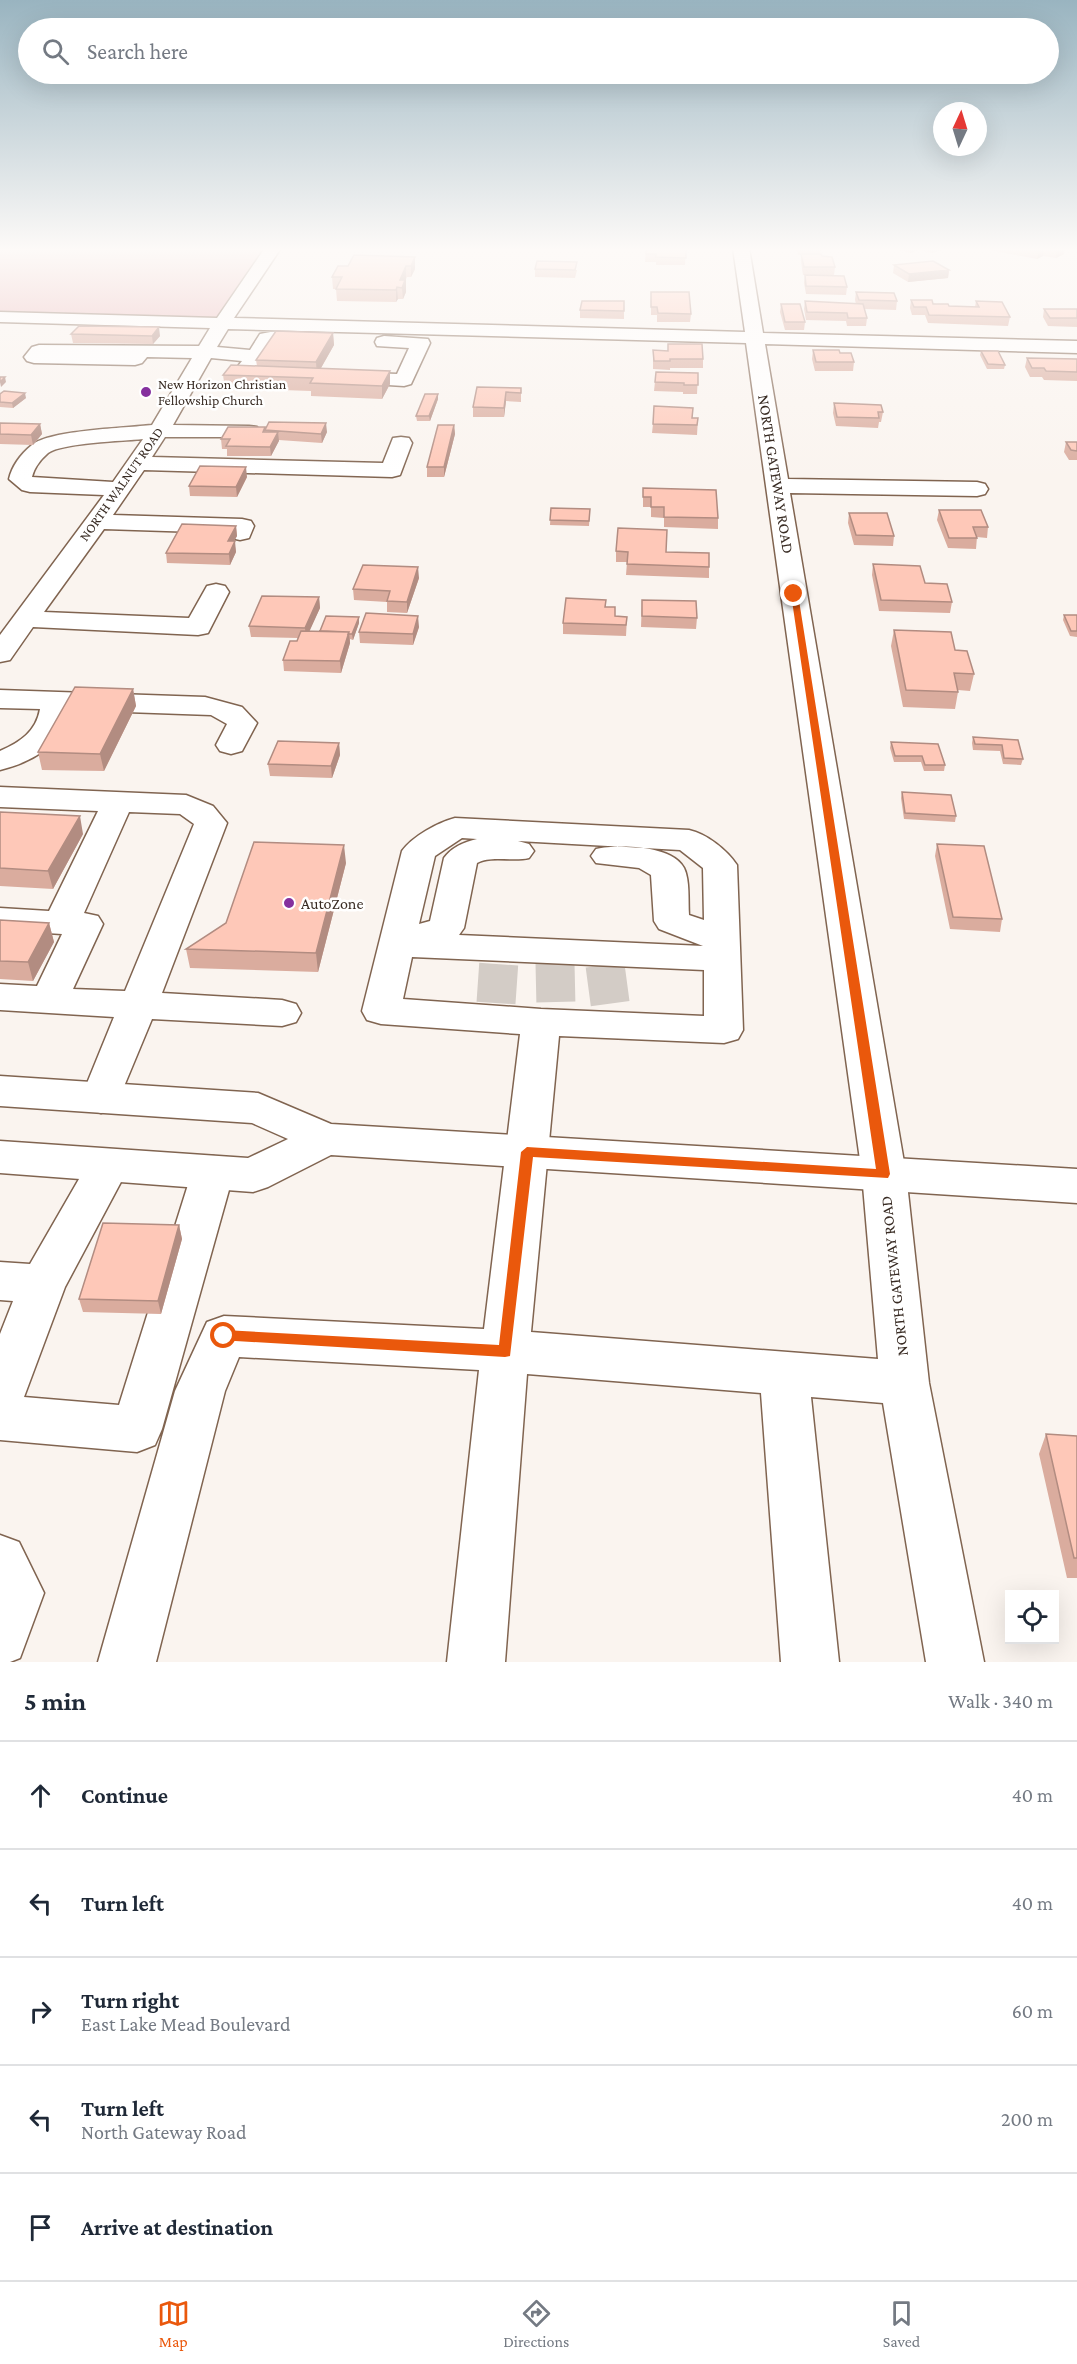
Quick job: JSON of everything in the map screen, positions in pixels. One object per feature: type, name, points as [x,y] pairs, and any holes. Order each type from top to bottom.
[{"type":"street","name":"NORTH WALNUT ROAD","points":[[0,654],[97,522],[159,431],[207,352],[220,326]]},
{"type":"street","points":[[341,326],[1077,347]]},
{"type":"street","name":"NORTH GATEWAY ROAD","points":[[753,326],[884,1174],[904,1383],[955,1662]]},
{"type":"street","points":[[288,376],[242,375],[267,338],[421,343],[404,380],[323,377]]},
{"type":"street","points":[[1017,345],[1025,363],[1077,364]]},
{"type":"street","points":[[142,351],[207,352],[255,356]]},
{"type":"street","points":[[120,489],[30,485],[20,479],[23,468],[41,448],[52,445],[98,436],[159,431],[249,432]]},
{"type":"street","points":[[137,463],[392,470],[401,442]]},
{"type":"street","points":[[778,486],[977,489]]},
{"type":"street","points":[[97,522],[242,526],[240,533]]},
{"type":"street","points":[[24,619],[198,627],[216,592]]},
{"type":"street","points":[[0,699],[190,704],[220,708],[237,715],[242,723],[231,745]]},
{"type":"street","points":[[0,761],[30,750],[38,742],[53,717],[56,701]]},
{"type":"street","points":[[0,797],[113,813]]},
{"type":"street","points":[[0,820],[113,813],[186,805],[202,813],[211,823],[101,1098]]},
{"type":"street","points":[[61,923],[113,813]]},
{"type":"street","points":[[455,828],[689,840],[720,865],[724,1030],[612,1017],[551,1017],[496,1011],[381,1011],[396,944],[419,851],[455,828]]},
{"type":"street","points":[[396,944],[446,928],[461,858],[477,849],[646,858],[668,870],[672,921],[721,950]]},
{"type":"street","points":[[13,926],[85,924],[48,1000]]},
{"type":"street","points":[[396,944],[500,955],[604,959],[721,950]]},
{"type":"street","points":[[0,997],[282,1013]]},
{"type":"street","points":[[476,1662],[505,1351],[527,1152],[551,1017]]},
{"type":"street","points":[[0,1091],[258,1108],[326,1139],[1077,1186]]},
{"type":"street","points":[[0,1156],[253,1175],[326,1139]]},
{"type":"street","points":[[0,1396],[22,1283],[109,1165]]},
{"type":"street","points":[[0,1418],[137,1429],[213,1172]]},
{"type":"street","points":[[127,1662],[200,1391],[224,1336],[505,1351],[904,1383]]},
{"type":"street","points":[[784,1373],[810,1662]]},
{"type":"street","points":[[0,1561],[16,1593],[0,1638]]},
{"type":"building","points":[[79,326],[159,327],[152,336],[71,334]]},
{"type":"building","points":[[276,331],[333,333],[316,362],[256,360]]},
{"type":"building","points":[[668,344],[702,344],[703,359],[654,361],[653,350],[668,351]]},
{"type":"building","points":[[813,350],[839,350],[840,353],[851,353],[854,362],[816,362]]},
{"type":"building","points":[[981,351],[998,351],[1005,365],[988,364]]},
{"type":"building","points":[[1027,358],[1077,359],[1077,372],[1032,368]]},
{"type":"building","points":[[231,365],[390,371],[382,386],[310,383],[313,378],[223,375]]},
{"type":"building","points":[[656,372],[698,373],[698,385],[655,382]]},
{"type":"building","points":[[477,387],[521,388],[521,393],[506,392],[504,408],[473,407]]},
{"type":"building","points":[[4,391],[25,393],[12,403],[0,402],[0,394]]},
{"type":"building","points":[[425,394],[438,394],[429,416],[416,416]]},
{"type":"building","points":[[834,403],[881,405],[883,412],[878,412],[879,418],[837,417]]},
{"type":"building","points":[[654,406],[693,408],[692,418],[698,418],[697,425],[653,424]]},
{"type":"building","points":[[269,422],[326,423],[321,434],[265,430]]},
{"type":"building","points":[[0,423],[40,424],[31,435],[0,434]]},
{"type":"building","points":[[438,425],[454,425],[444,467],[427,467]]},
{"type":"building","points":[[228,427],[265,427],[263,432],[278,432],[270,447],[226,446],[230,439],[221,439]]},
{"type":"building","points":[[1066,442],[1077,442],[1077,451],[1071,450]]},
{"type":"building","points":[[200,466],[246,467],[236,487],[189,486]]},
{"type":"building","points":[[643,488],[716,490],[718,518],[664,517],[664,507],[651,507],[651,497],[643,497]]},
{"type":"building","points":[[551,508],[590,509],[589,521],[550,520]]},
{"type":"building","points":[[939,510],[981,510],[988,527],[973,527],[977,538],[949,538]]},
{"type":"building","points":[[849,513],[887,513],[894,536],[856,535]]},
{"type":"building","points":[[182,524],[236,526],[228,541],[235,541],[229,554],[166,553]]},
{"type":"building","points":[[618,528],[667,530],[666,552],[709,553],[709,567],[627,564],[628,552],[616,551]]},
{"type":"building","points":[[873,564],[920,566],[925,583],[947,584],[952,602],[881,600]]},
{"type":"building","points":[[363,565],[418,567],[407,602],[387,601],[390,591],[353,589]]},
{"type":"building","points":[[262,596],[319,597],[305,628],[249,626]]},
{"type":"building","points":[[566,598],[606,600],[605,607],[615,607],[615,616],[627,617],[626,625],[563,623]]},
{"type":"building","points":[[642,600],[696,601],[697,618],[642,616]]},
{"type":"building","points":[[366,613],[418,616],[413,634],[359,632]]},
{"type":"building","points":[[1064,615],[1077,615],[1077,631],[1071,631]]},
{"type":"building","points":[[326,616],[359,617],[352,634],[348,634],[349,632],[320,631]]},
{"type":"building","points":[[894,630],[951,632],[955,650],[967,651],[974,674],[954,673],[958,692],[906,690]]},
{"type":"building","points":[[301,631],[349,632],[340,661],[283,660],[290,641],[297,641]]},
{"type":"building","points":[[75,687],[133,689],[100,754],[38,752]]},
{"type":"building","points":[[973,737],[1018,740],[1023,759],[1004,758],[1002,745],[975,744]]},
{"type":"building","points":[[278,741],[339,743],[331,766],[268,764]]},
{"type":"building","points":[[891,742],[938,744],[945,765],[925,765],[922,756],[895,756]]},
{"type":"building","points":[[902,792],[951,795],[956,816],[905,813]]},
{"type":"building","points":[[0,812],[80,816],[48,871],[0,868]]},
{"type":"building","name":"AutoZone","points":[[254,842],[344,845],[316,953],[186,949],[226,923]]},
{"type":"building","points":[[937,844],[984,846],[1002,919],[953,917]]},
{"type":"building","points":[[0,920],[49,923],[28,962],[0,961]]},
{"type":"building","points":[[103,1223],[179,1225],[158,1301],[79,1299]]},
{"type":"building","points":[[1046,1434],[1077,1436],[1077,1558],[1074,1558]]},
{"type":"tunnel","points":[[496,1003],[499,960]]},
{"type":"tunnel","points":[[555,963],[556,1007]]},
{"type":"tunnel","points":[[605,965],[611,1010]]},
{"type":"place","name":"New Horizon Christian Fellowship Church","points":[[146,392]]},
{"type":"place","name":"AutoZone","points":[[289,903]]},
{"type":"route","points":[[224,1336],[505,1351],[527,1152],[884,1174],[794,594]]}]
